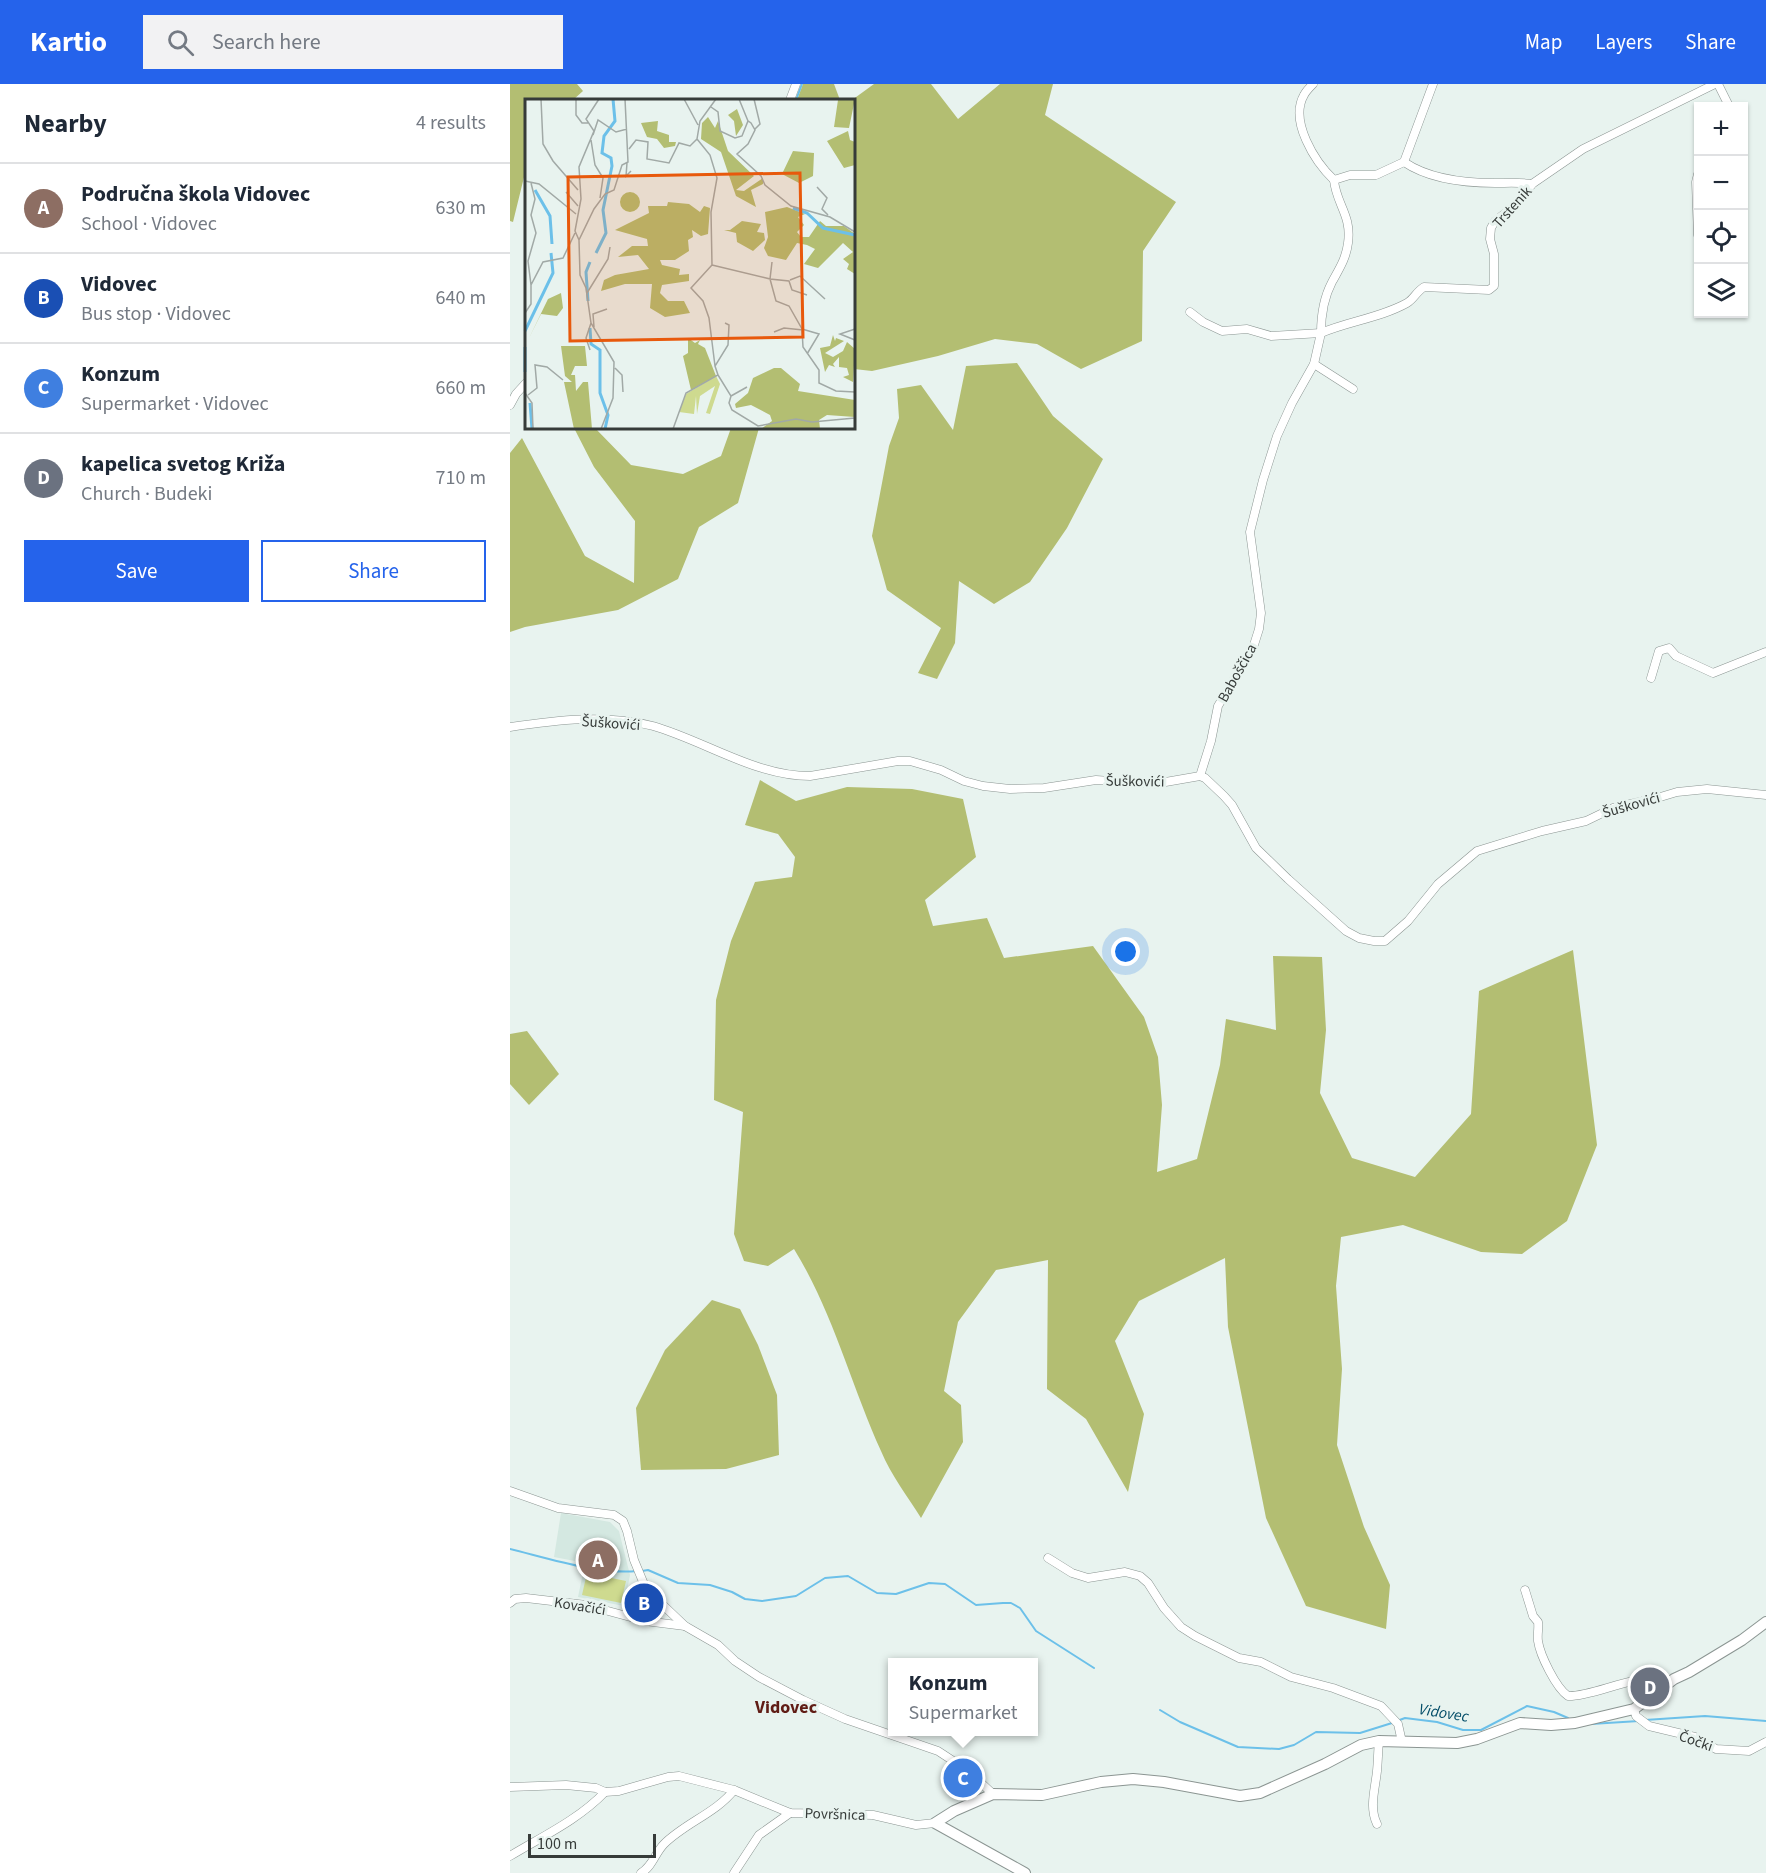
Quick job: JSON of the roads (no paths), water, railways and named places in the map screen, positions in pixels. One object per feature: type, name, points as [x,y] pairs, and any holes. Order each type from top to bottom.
[{"type":"street","points":[[790,99],[796,84]]},
{"type":"street","points":[[1313,84],[1303,96],[1301,108],[1304,137],[1318,162],[1334,180],[1349,228],[1345,260],[1323,304],[1321,333],[1314,364],[1353,389]]},
{"type":"street","points":[[1334,180],[1350,175],[1376,175],[1404,162],[1433,84]]},
{"type":"street","points":[[1716,84],[1727,102]]},
{"type":"street","name":"Trstenik","points":[[1190,312],[1203,322],[1222,331],[1246,329],[1271,336],[1321,333],[1341,324],[1364,320],[1404,305],[1412,301],[1416,292],[1424,287],[1490,290],[1494,286],[1495,276],[1494,254],[1490,239],[1491,228],[1495,221],[1520,202],[1532,184],[1583,149],[1658,113],[1704,86],[1716,84]]},
{"type":"street","points":[[1404,162],[1424,172],[1449,179],[1532,184]]},
{"type":"street","name":"Baboščica","points":[[1200,776],[1211,741],[1218,706],[1253,648],[1259,629],[1261,613],[1250,532],[1263,480],[1277,436],[1314,364]]},
{"type":"street","points":[[510,405],[513,392]]},
{"type":"street","points":[[1651,678],[1659,651],[1669,648],[1676,656],[1713,673],[1766,652]]},
{"type":"street","name":"Šuškovići","points":[[510,726],[594,719],[637,722],[700,742],[743,762],[796,776],[810,776],[904,761],[940,770],[964,781],[1010,789],[1044,788],[1096,780],[1154,784],[1200,776],[1205,778],[1232,805],[1256,848],[1288,879],[1346,931],[1359,938],[1374,941],[1385,940],[1408,921],[1438,884],[1477,851],[1542,831],[1586,821],[1613,808],[1677,792],[1707,789],[1766,795]]},
{"type":"street","points":[[510,1491],[558,1508],[614,1515],[623,1521],[638,1571],[646,1589],[685,1626],[718,1645],[735,1661],[759,1677],[845,1719],[888,1734]]},
{"type":"street","points":[[1048,1558],[1072,1573],[1088,1578],[1125,1572],[1140,1576],[1181,1627],[1195,1636],[1239,1658],[1261,1662],[1291,1677],[1368,1699],[1381,1706],[1396,1721],[1402,1742]]},
{"type":"street","points":[[1525,1590],[1533,1617],[1538,1622],[1539,1648],[1559,1688],[1568,1696],[1596,1693],[1636,1679],[1657,1679],[1663,1688]]},
{"type":"street","name":"Kovačići","points":[[510,1603],[515,1599],[526,1598],[586,1605],[645,1621],[685,1626]]},
{"type":"street","points":[[1024,1873],[935,1823],[954,1811],[993,1794],[1042,1795],[1101,1782],[1133,1779],[1164,1782],[1240,1796],[1260,1793],[1361,1745],[1378,1741],[1457,1743],[1478,1739],[1520,1723],[1551,1725],[1580,1722],[1634,1709],[1674,1679],[1742,1640],[1766,1622]]},
{"type":"street","name":"Čočki","points":[[1634,1709],[1636,1716],[1649,1726],[1695,1737],[1716,1749],[1749,1751],[1766,1742]]},
{"type":"street","points":[[894,1736],[938,1751],[966,1770],[993,1794]]},
{"type":"street","points":[[1377,1824],[1372,1815],[1372,1803],[1377,1771],[1378,1741]]},
{"type":"street","name":"Površnica","points":[[605,1792],[619,1791],[679,1776],[734,1790],[790,1813],[873,1815],[916,1825],[935,1823]]},
{"type":"street","points":[[510,1787],[566,1785],[596,1788],[605,1792],[575,1818],[510,1856]]},
{"type":"street","points":[[641,1873],[648,1869],[665,1844],[699,1818],[724,1803],[734,1790]]},
{"type":"street","points":[[734,1873],[759,1835],[790,1813]]},
{"type":"waterway","points":[[796,99],[802,84]]},
{"type":"waterway","name":"Vidovec","points":[[510,1549],[606,1571],[637,1571]]},
{"type":"waterway","name":"Vidovec","points":[[642,1571],[648,1570],[678,1583],[710,1585],[745,1599],[762,1601],[796,1596],[825,1578],[848,1576],[877,1593],[896,1594],[929,1583],[945,1584],[976,1605],[1011,1603],[1020,1608],[1036,1631],[1094,1668]]},
{"type":"waterway","name":"Vidovec","points":[[1397,1721],[1405,1718],[1437,1722],[1463,1730],[1481,1730],[1527,1706],[1554,1712],[1568,1718]]},
{"type":"waterway","name":"Vidovec","points":[[1160,1710],[1180,1722],[1238,1747],[1279,1749],[1294,1745],[1316,1732],[1360,1733],[1392,1723]]},
{"type":"waterway","name":"Vidovec","points":[[1645,1720],[1705,1716],[1766,1721]]},
{"type":"waterway","name":"Vidovec","points":[[1591,1724],[1639,1721]]},
{"type":"place","name":"Područna škola Vidovec","points":[[598,1560]]},
{"type":"place","name":"Vidovec","points":[[644,1603]]},
{"type":"place","name":"kapelica svetog Križa","points":[[1650,1687]]},
{"type":"place","name":"Konzum","points":[[963,1778]]},
{"type":"district","name":"Vidovec","points":[[786,1707]]}]
